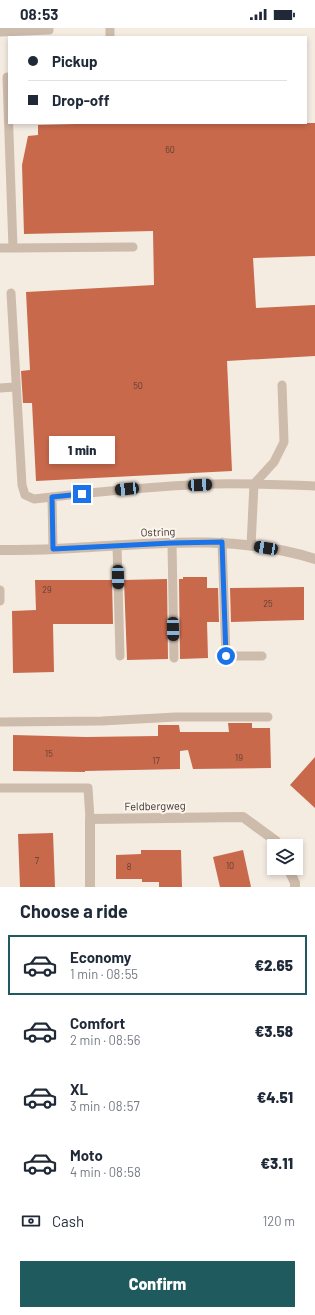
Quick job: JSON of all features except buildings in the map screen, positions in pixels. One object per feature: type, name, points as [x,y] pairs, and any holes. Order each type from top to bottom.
[{"type":"street","name":"Ostring","points":[[0,550],[222,542],[296,553],[315,559]]},
{"type":"street","name":"Feldbergweg","points":[[90,819],[243,817],[273,839]]},
{"type":"street","points":[[90,819],[90,887]]},
{"type":"street","points":[[291,875],[295,887]]},
{"type":"lane","points":[[0,32],[49,30],[49,28]]},
{"type":"lane","points":[[5,77],[13,248]]},
{"type":"lane","points":[[0,248],[133,247]]},
{"type":"lane","points":[[11,293],[15,387],[22,485],[25,495],[34,499],[127,489],[215,484],[315,486]]},
{"type":"lane","points":[[251,546],[254,484],[274,462],[284,442],[282,385]]},
{"type":"lane","points":[[0,388],[15,387]]},
{"type":"lane","points":[[52,497],[53,549]]},
{"type":"lane","points":[[222,542],[226,656],[262,656]]},
{"type":"lane","points":[[172,543],[174,658]]},
{"type":"lane","points":[[117,545],[120,656]]},
{"type":"lane","points":[[0,590],[0,601]]},
{"type":"lane","points":[[0,722],[102,721],[176,717],[268,717]]},
{"type":"lane","points":[[0,788],[88,788],[90,819]]},
{"type":"route","points":[[82,494],[52,497],[53,549],[117,545],[222,542],[226,656]]}]
